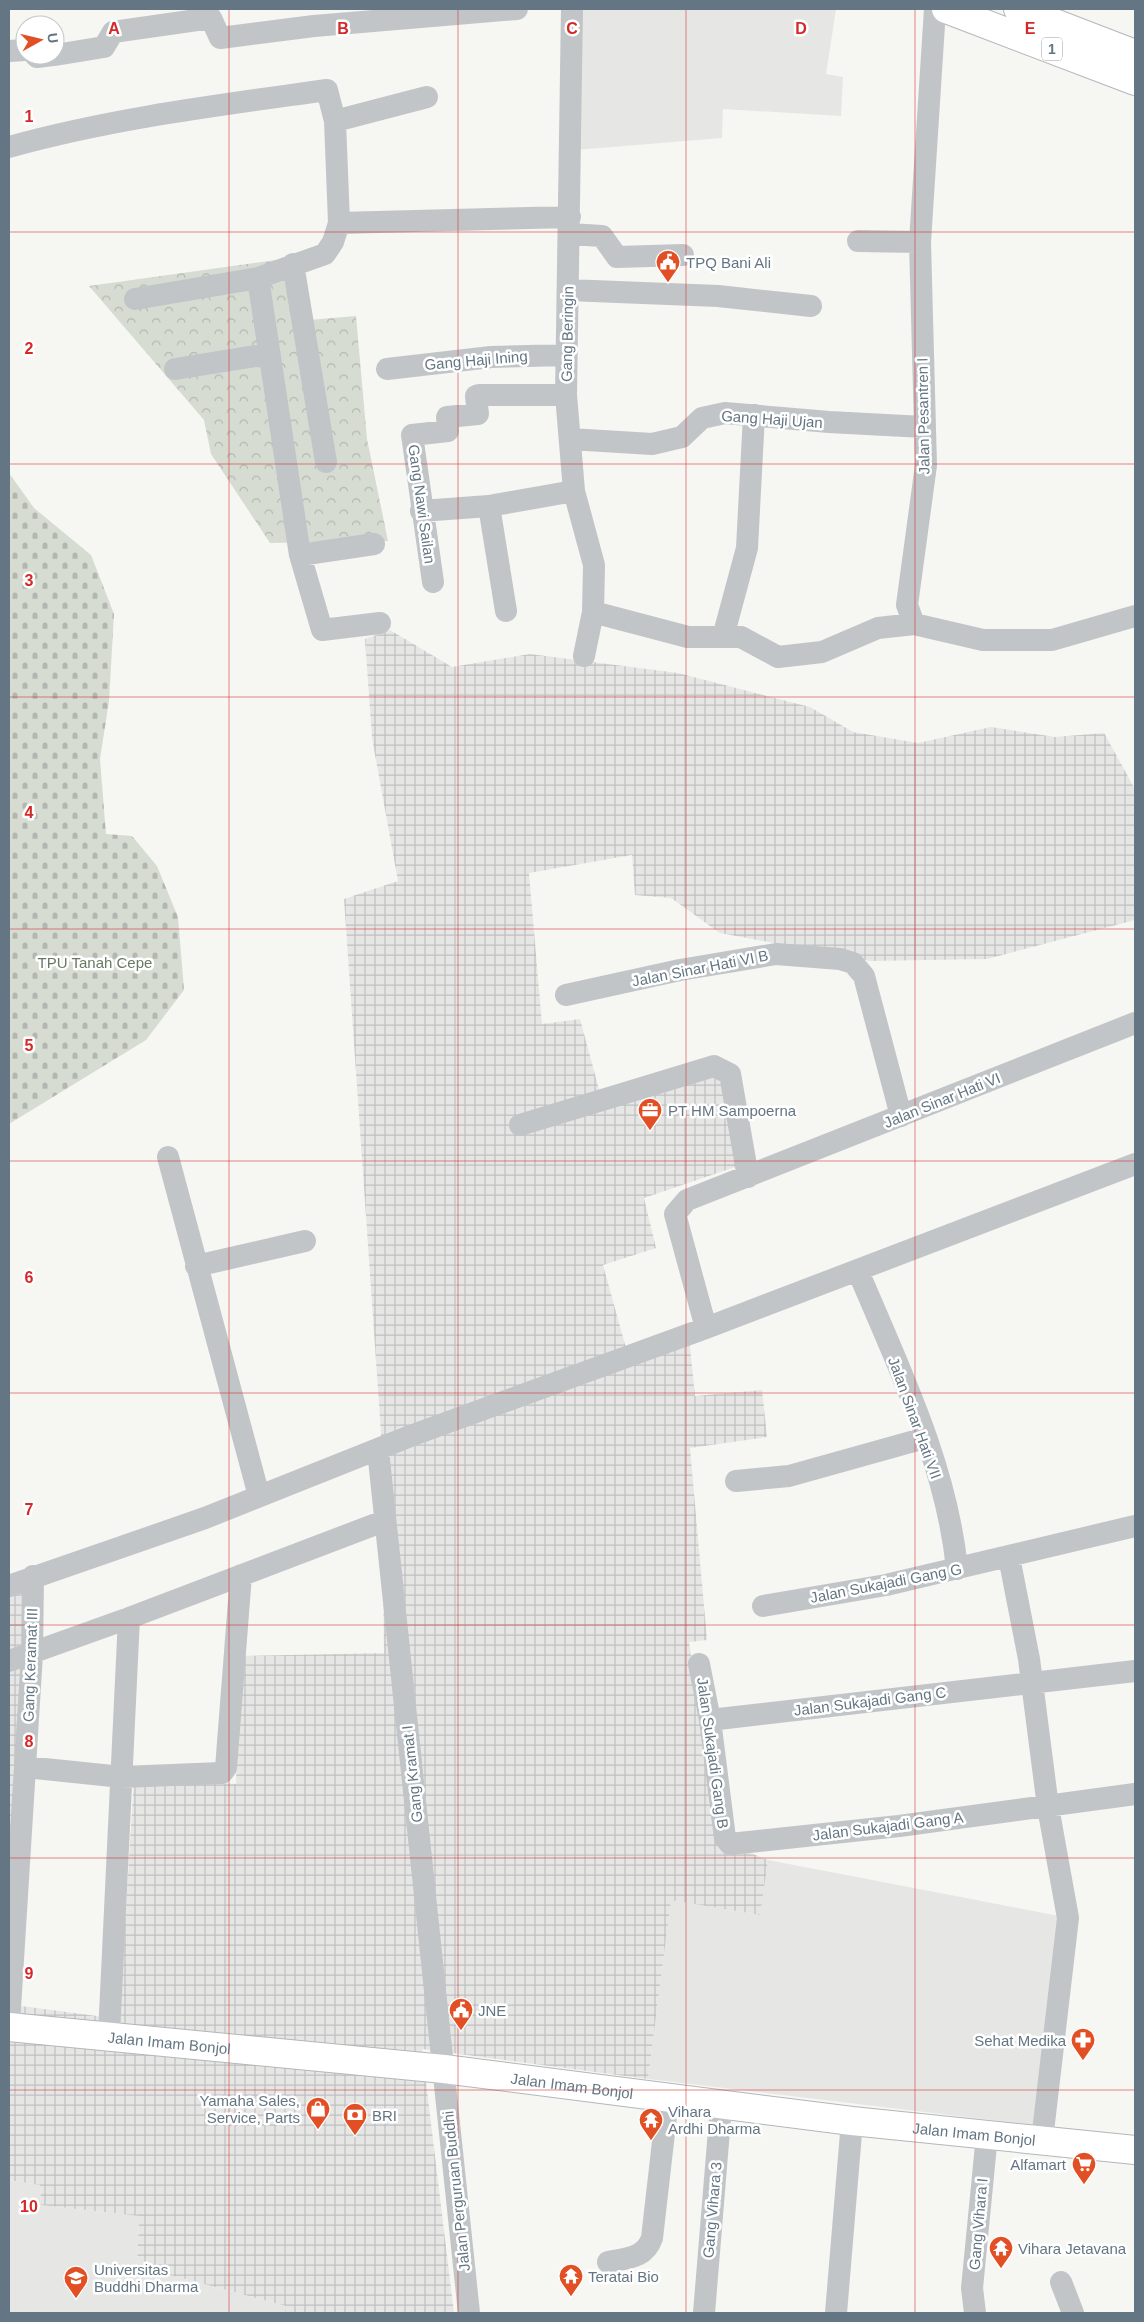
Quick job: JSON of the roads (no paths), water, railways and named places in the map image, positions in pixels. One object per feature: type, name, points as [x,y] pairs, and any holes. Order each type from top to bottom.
[{"type":"main road","name":"1","points":[[1018,9],[1135,54]]},
{"type":"main road","name":"1","points":[[957,13],[1135,81]]},
{"type":"main road","name":"Jalan Imam Bonjol","points":[[9,2026],[444,2069],[721,2106],[1135,2150]]},
{"type":"street","points":[[65,53],[104,47],[113,32],[211,18],[220,38],[314,26],[517,9]]},
{"type":"street","name":"Gang Beringin","points":[[572,9],[566,395],[574,491],[594,565],[593,612],[584,656]]},
{"type":"street","name":"Jalan Pesantren I","points":[[914,624],[907,605],[926,465],[920,242],[935,9]]},
{"type":"street","points":[[9,147],[43,138],[187,109],[328,90],[335,121],[340,223],[333,242],[325,254],[258,278],[135,298]]},
{"type":"street","points":[[335,121],[427,97]]},
{"type":"street","points":[[340,223],[570,225],[602,236],[617,257],[683,255]]},
{"type":"street","points":[[858,241],[920,242]]},
{"type":"street","points":[[293,264],[326,462]]},
{"type":"street","points":[[258,278],[268,354],[300,555],[322,630],[380,623]]},
{"type":"street","points":[[568,290],[718,296],[811,306]]},
{"type":"street","points":[[175,369],[268,354]]},
{"type":"street","name":"Gang Haji Ining","points":[[387,369],[491,357],[566,355]]},
{"type":"street","name":"Gang Nawi Sailan","points":[[433,582],[412,435],[448,431],[447,417],[478,414],[476,396],[479,395],[566,395]]},
{"type":"street","name":"Gang Haji Ujan","points":[[570,439],[652,444],[682,436],[702,418],[725,413],[828,422],[924,427]]},
{"type":"street","points":[[724,637],[747,548],[754,415]]},
{"type":"street","points":[[422,512],[489,506],[574,491]]},
{"type":"street","points":[[489,506],[506,611]]},
{"type":"street","points":[[300,555],[374,544]]},
{"type":"street","points":[[593,612],[688,636],[741,637],[778,657],[822,652],[878,628],[914,624],[983,640],[1052,640],[1135,616]]},
{"type":"street","name":"Jalan Sinar Hati VI B","points":[[566,995],[680,970],[776,954],[853,963],[864,976],[901,1116]]},
{"type":"street","name":"Jalan Sinar Hati VI","points":[[706,1328],[675,1214],[687,1200],[1135,1022]]},
{"type":"street","points":[[520,1125],[714,1066],[730,1074],[748,1177]]},
{"type":"street","points":[[168,1157],[259,1496]]},
{"type":"street","points":[[9,1586],[33,1576],[205,1518],[413,1435],[858,1271],[1135,1164]]},
{"type":"street","points":[[196,1266],[305,1241]]},
{"type":"street","name":"Jalan Sinar Hati VII","points":[[858,1271],[926,1438],[954,1533],[958,1569]]},
{"type":"street","points":[[736,1481],[789,1476],[926,1438]]},
{"type":"street","name":"Gang Kramat I","points":[[378,1450],[384,1521],[444,2069]]},
{"type":"street","points":[[9,1661],[129,1618],[384,1521]]},
{"type":"street","name":"Jalan Sukajadi Gang G","points":[[763,1606],[875,1588],[1009,1558],[1135,1526]]},
{"type":"street","points":[[1009,1558],[1029,1659],[1048,1807],[1068,1918],[1042,2140]]},
{"type":"street","points":[[26,1767],[122,1777],[215,1775],[222,1773],[226,1768],[240,1575]]},
{"type":"street","name":"Gang Keramat III","points":[[9,2026],[26,1767],[32,1654],[33,1576]]},
{"type":"street","points":[[109,2035],[129,1618]]},
{"type":"street","name":"Jalan Sukajadi Gang B","points":[[699,1664],[710,1720],[725,1838],[728,1843]]},
{"type":"street","name":"Jalan Sukajadi Gang C","points":[[710,1720],[1135,1671]]},
{"type":"street","name":"Jalan Sukajadi Gang A","points":[[728,1843],[734,1844],[1048,1807],[1135,1794]]},
{"type":"street","name":"Jalan Perguruan Buddhi","points":[[444,2069],[469,2313]]},
{"type":"street","points":[[608,2262],[638,2255],[648,2248],[652,2238],[668,2098]]},
{"type":"street","name":"Gang Vihara 3","points":[[704,2313],[721,2106]]},
{"type":"street","points":[[836,2313],[852,2121]]},
{"type":"street","name":"Gang Vihara I","points":[[975,2313],[972,2288],[987,2135]]},
{"type":"street","points":[[1062,2282],[1073,2313]]},
{"type":"place","name":"TPQ Bani Ali","points":[[668,283]]},
{"type":"place","name":"PT HM Sampoerna","points":[[650,1131]]},
{"type":"place","name":"JNE","points":[[461,2031]]},
{"type":"place","name":"Sehat Medika","points":[[1083,2061]]},
{"type":"place","name":"Yamaha Sales, Service, Parts","points":[[318,2130]]},
{"type":"place","name":"BRI","points":[[355,2136]]},
{"type":"place","name":"Vihara Ardhi Dharma","points":[[651,2141]]},
{"type":"place","name":"Alfamart","points":[[1084,2185]]},
{"type":"place","name":"Vihara Jetavana","points":[[1001,2269]]},
{"type":"place","name":"Teratai Bio","points":[[571,2297]]},
{"type":"place","name":"Universitas Buddhi Dharma","points":[[76,2299]]},
{"type":"park label","name":"TPU Tanah Cepe","points":[[95,962]]}]
